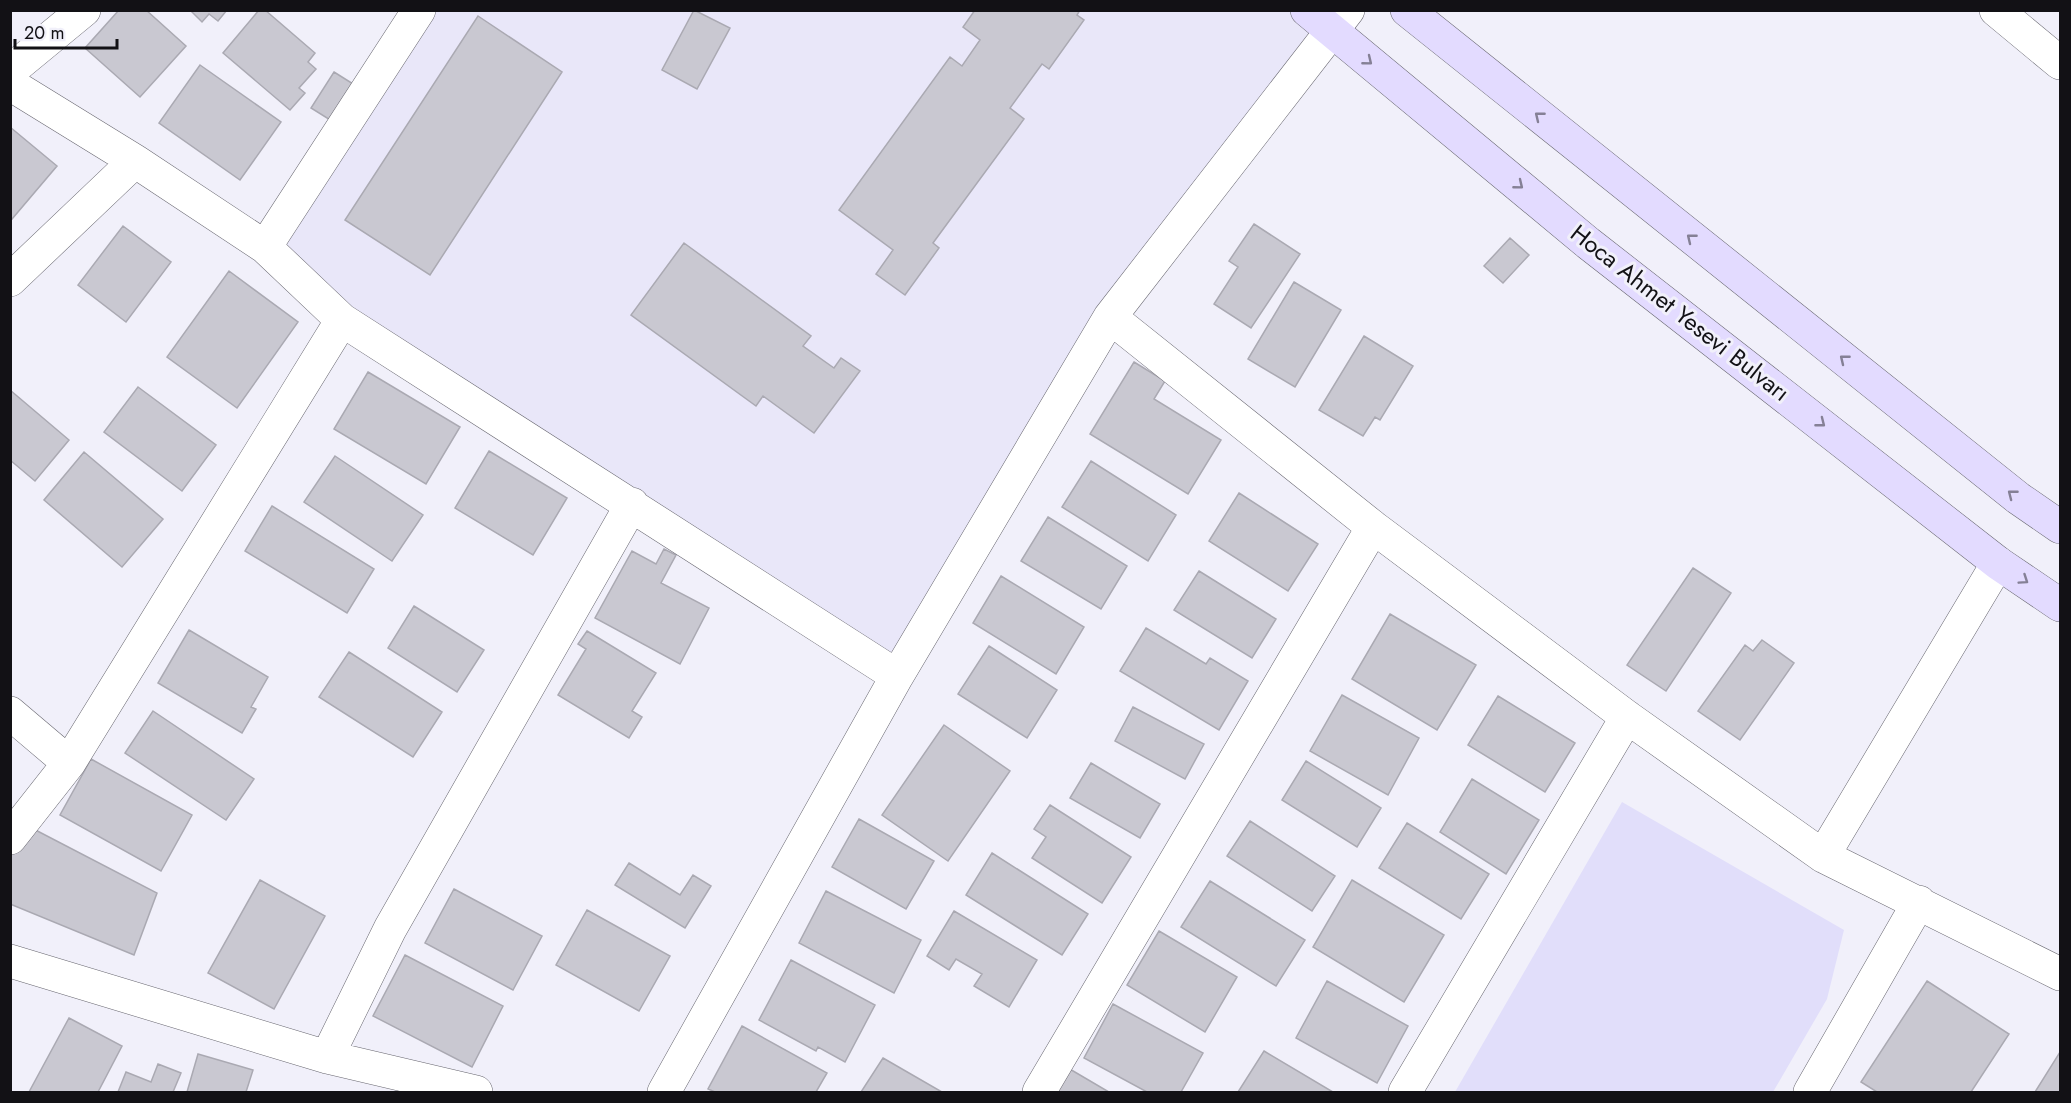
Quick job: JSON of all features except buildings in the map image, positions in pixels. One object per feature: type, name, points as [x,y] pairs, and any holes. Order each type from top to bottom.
[{"type":"main road","name":"Hoca Ahmet Yesevi Bulvarı","points":[[1307,10],[1340,21],[1588,243],[1998,563],[2061,605]]},
{"type":"main road","points":[[1407,10],[2018,498],[2061,527]]},
{"type":"street","points":[[10,71],[84,10]]},
{"type":"street","points":[[265,247],[419,10]]},
{"type":"street","points":[[1996,10],[2061,63]]},
{"type":"street","points":[[664,1092],[897,676],[1110,317],[1340,21]]},
{"type":"street","points":[[10,84],[135,161],[265,247],[342,320],[897,676]]},
{"type":"street","points":[[10,280],[135,161]]},
{"type":"street","points":[[1110,317],[1373,527],[1627,717],[1823,856],[2061,974]]},
{"type":"street","points":[[10,838],[69,763],[342,320]]},
{"type":"street","points":[[327,1057],[390,930],[632,504]]},
{"type":"street","points":[[1039,1092],[1373,527]]},
{"type":"street","points":[[1823,856],[1998,563]]},
{"type":"street","points":[[10,712],[69,763]]},
{"type":"street","points":[[1405,1092],[1627,717]]},
{"type":"street","points":[[1810,1092],[1918,902]]},
{"type":"street","points":[[10,961],[327,1057],[476,1092]]},
{"type":"shaded area","points":[[1307,10],[1331,31],[1110,317],[897,676],[632,504],[265,247],[419,11]]},
{"type":"shaded area","points":[[1622,802],[1844,930],[1827,999],[1773,1092],[1455,1092]]}]
